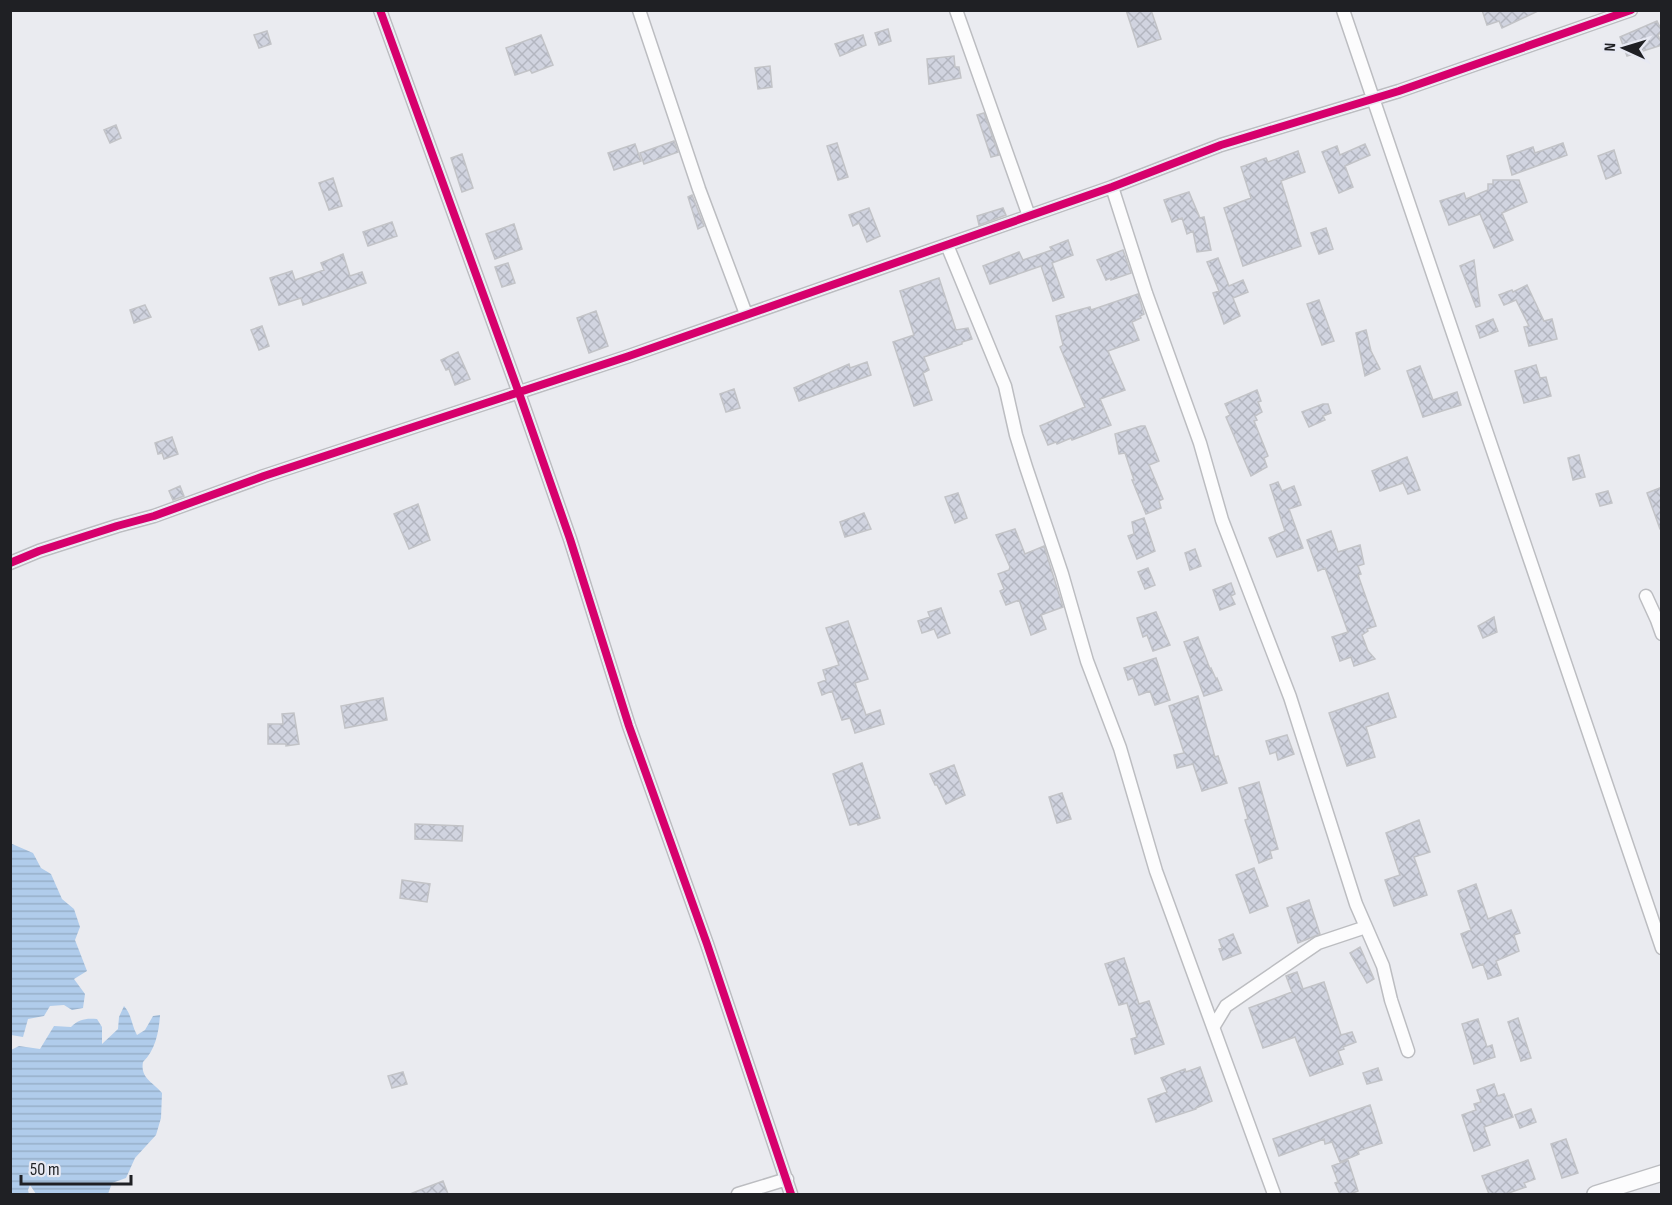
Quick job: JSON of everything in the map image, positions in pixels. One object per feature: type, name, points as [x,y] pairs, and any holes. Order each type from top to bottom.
[{"type":"street","points":[[380,10],[570,539],[629,726],[707,944],[791,1194]]},
{"type":"street","points":[[639,10],[696,179],[746,314]]},
{"type":"street","points":[[956,10],[1029,216]]},
{"type":"street","points":[[1343,10],[1662,948]]},
{"type":"street","points":[[10,563],[39,551],[154,516],[264,476],[519,393],[1112,187],[1221,145],[1374,99],[1631,10]]},
{"type":"street","points":[[1112,187],[1146,293],[1200,443],[1222,520],[1290,697],[1356,904],[1383,966],[1391,1000],[1408,1052]]},
{"type":"street","points":[[947,244],[1005,386],[1016,435],[1062,574],[1087,661],[1120,748],[1156,871],[1274,1194]]},
{"type":"street","points":[[1646,596],[1662,634]]},
{"type":"street","points":[[1214,1026],[1226,1006],[1318,943],[1366,927]]},
{"type":"street","points":[[1595,1194],[1662,1173]]},
{"type":"street","points":[[738,1194],[787,1179]]},
{"type":"water","points":[[10,843],[33,853],[41,868],[51,874],[62,899],[74,909],[80,927],[75,940],[87,971],[74,979],[85,994],[83,1008],[72,1010],[64,1005],[50,1006],[44,1016],[28,1019],[23,1037],[11,1035]]},
{"type":"water","points":[[124,1006],[137,1035],[145,1030],[153,1016],[160,1015],[156,1041],[143,1062],[145,1076],[162,1093],[161,1118],[156,1135],[135,1158],[126,1178],[112,1183],[108,1194],[36,1194],[30,1185],[29,1194],[11,1194],[11,1050],[19,1046],[40,1049],[54,1026],[71,1027],[80,1021],[89,1019],[97,1019],[102,1027],[102,1044],[118,1029],[119,1017]]},
{"type":"building","points":[[1126,10],[1151,10],[1161,39],[1138,47]]},
{"type":"building","points":[[1482,10],[1540,10],[1502,28],[1499,21],[1487,25]]},
{"type":"building","points":[[1657,21],[1662,31],[1658,35],[1662,45],[1627,56],[1620,37]]},
{"type":"building","points":[[888,29],[891,41],[879,45],[875,33]]},
{"type":"building","points":[[267,31],[271,44],[259,48],[254,35]]},
{"type":"building","points":[[541,35],[553,65],[532,73],[530,70],[515,75],[506,48]]},
{"type":"building","points":[[863,35],[866,45],[840,56],[835,44]]},
{"type":"building","points":[[954,56],[955,67],[959,67],[961,78],[929,84],[927,59]]},
{"type":"building","points":[[770,66],[772,87],[758,89],[755,68]]},
{"type":"building","points":[[984,113],[999,155],[991,157],[977,115]]},
{"type":"building","points":[[116,125],[121,138],[110,143],[104,130]]},
{"type":"building","points":[[674,141],[678,152],[644,164],[640,153]]},
{"type":"building","points":[[837,143],[848,177],[838,180],[827,146]]},
{"type":"building","points":[[1563,143],[1567,155],[1512,175],[1507,156],[1533,147],[1535,153]]},
{"type":"building","points":[[635,144],[641,161],[614,170],[608,153]]},
{"type":"building","points":[[1365,144],[1370,155],[1345,166],[1353,187],[1339,193],[1322,152],[1337,146],[1340,155]]},
{"type":"building","points":[[1614,150],[1621,173],[1606,179],[1598,156]]},
{"type":"building","points":[[1298,151],[1305,172],[1281,181],[1301,246],[1243,266],[1224,208],[1251,198],[1241,167],[1266,158],[1268,162]]},
{"type":"building","points":[[462,154],[473,188],[462,192],[451,158]]},
{"type":"building","points":[[333,178],[342,206],[329,210],[319,183]]},
{"type":"building","points":[[1493,180],[1519,180],[1527,202],[1502,213],[1513,240],[1494,248],[1480,214],[1449,225],[1440,201],[1464,193],[1466,199],[1488,190],[1488,184],[1493,184]]},
{"type":"building","points":[[1189,192],[1200,218],[1204,217],[1211,250],[1197,252],[1193,231],[1187,234],[1182,218],[1172,222],[1164,200]]},
{"type":"building","points":[[692,195],[704,226],[698,229],[688,197]]},
{"type":"building","points":[[869,208],[880,236],[867,242],[859,223],[853,226],[849,215]]},
{"type":"building","points":[[1003,208],[1006,215],[979,225],[977,216]]},
{"type":"building","points":[[392,222],[397,236],[368,246],[363,232]]},
{"type":"building","points":[[514,224],[522,249],[495,259],[486,234]]},
{"type":"building","points":[[1326,228],[1333,249],[1319,254],[1311,233]]},
{"type":"building","points":[[1068,240],[1073,255],[1052,263],[1064,297],[1053,301],[1041,266],[990,284],[983,266],[1019,252],[1023,260],[1052,250],[1050,247]]},
{"type":"building","points":[[1123,250],[1131,273],[1106,280],[1097,260]]},
{"type":"building","points":[[343,254],[350,276],[362,272],[366,283],[303,305],[301,298],[279,305],[270,278],[292,271],[295,280],[324,270],[321,263]]},
{"type":"building","points":[[1218,258],[1229,286],[1243,280],[1248,292],[1233,298],[1240,316],[1224,324],[1213,293],[1219,291],[1207,262]]},
{"type":"building","points":[[1474,260],[1480,306],[1476,307],[1460,266]]},
{"type":"building","points":[[508,263],[515,283],[502,287],[495,267]]},
{"type":"building","points":[[939,278],[956,330],[968,328],[972,339],[924,357],[929,370],[923,373],[932,400],[914,406],[893,342],[914,335],[900,291]]},
{"type":"building","points":[[1527,285],[1544,321],[1552,319],[1557,339],[1529,346],[1524,327],[1529,326],[1516,300],[1504,305],[1499,295],[1512,290],[1513,292]]},
{"type":"building","points":[[1138,294],[1144,314],[1132,322],[1139,340],[1108,351],[1125,390],[1100,399],[1111,425],[1072,440],[1071,438],[1048,445],[1040,426],[1085,407],[1060,347],[1063,345],[1056,316],[1090,307],[1091,310]]},
{"type":"building","points":[[1319,300],[1334,341],[1322,345],[1307,304]]},
{"type":"building","points":[[145,305],[151,317],[134,323],[130,310]]},
{"type":"building","points":[[596,311],[608,346],[589,353],[577,318]]},
{"type":"building","points":[[1493,319],[1498,331],[1480,338],[1476,326]]},
{"type":"building","points":[[262,326],[269,346],[259,350],[251,330]]},
{"type":"building","points":[[1366,330],[1371,351],[1380,369],[1365,376],[1356,333]]},
{"type":"building","points":[[458,352],[470,379],[455,385],[449,369],[446,370],[441,360]]},
{"type":"building","points":[[867,362],[871,375],[799,401],[794,388],[849,364],[850,368]]},
{"type":"building","points":[[1536,365],[1540,378],[1546,377],[1551,396],[1524,403],[1515,371]]},
{"type":"building","points":[[1420,366],[1433,400],[1457,392],[1461,405],[1423,417],[1407,371]]},
{"type":"building","points":[[734,389],[740,408],[726,412],[720,394]]},
{"type":"building","points":[[1257,390],[1262,412],[1255,416],[1257,420],[1254,421],[1268,456],[1264,458],[1267,467],[1251,476],[1226,417],[1230,415],[1225,404]]},
{"type":"building","points":[[1328,404],[1331,413],[1323,416],[1325,420],[1309,427],[1302,412]]},
{"type":"building","points":[[1145,426],[1159,461],[1149,465],[1163,499],[1159,501],[1161,508],[1146,514],[1132,480],[1134,480],[1125,453],[1119,454],[1115,434]]},
{"type":"building","points":[[172,437],[178,454],[164,459],[162,453],[158,454],[155,443]]},
{"type":"building","points":[[1579,455],[1585,477],[1573,480],[1568,458]]},
{"type":"building","points":[[1407,457],[1420,490],[1408,494],[1403,483],[1380,491],[1372,471]]},
{"type":"building","points":[[1278,482],[1282,491],[1294,486],[1301,505],[1289,509],[1303,548],[1277,557],[1269,538],[1285,531],[1270,485]]},
{"type":"building","points":[[180,486],[184,496],[173,500],[169,491]]},
{"type":"building","points":[[1662,487],[1662,529],[1660,529],[1647,493]]},
{"type":"building","points":[[1608,491],[1612,503],[1600,506],[1596,494]]},
{"type":"building","points":[[958,493],[967,518],[955,523],[945,497]]},
{"type":"building","points":[[418,504],[430,540],[409,549],[394,514]]},
{"type":"building","points":[[864,513],[871,529],[845,537],[840,522]]},
{"type":"building","points":[[1144,518],[1155,551],[1137,559],[1128,536],[1134,534],[1132,522]]},
{"type":"building","points":[[1015,529],[1025,554],[1044,546],[1063,607],[1041,615],[1046,629],[1031,635],[1019,600],[1006,605],[1000,591],[1004,589],[998,574],[1009,570],[1010,567],[996,535]]},
{"type":"building","points":[[1331,531],[1338,552],[1360,545],[1364,564],[1358,566],[1361,574],[1358,575],[1376,626],[1367,629],[1368,631],[1362,635],[1368,651],[1375,659],[1354,666],[1351,657],[1340,661],[1332,637],[1348,632],[1325,568],[1318,571],[1307,540]]},
{"type":"building","points":[[1195,549],[1201,566],[1190,570],[1185,553]]},
{"type":"building","points":[[1148,568],[1155,585],[1145,589],[1138,572]]},
{"type":"building","points":[[1231,583],[1235,594],[1231,596],[1235,604],[1220,610],[1213,590]]},
{"type":"building","points":[[941,608],[950,633],[938,638],[934,629],[922,633],[918,621],[930,617],[928,612]]},
{"type":"building","points":[[1156,612],[1170,645],[1153,651],[1147,635],[1143,637],[1137,618]]},
{"type":"building","points":[[1494,617],[1497,632],[1483,638],[1478,626]]},
{"type":"building","points":[[848,621],[868,679],[855,683],[866,715],[880,710],[884,724],[855,733],[850,718],[842,720],[832,691],[822,695],[818,683],[826,680],[823,670],[839,665],[826,628]]},
{"type":"building","points":[[1198,637],[1210,669],[1222,690],[1204,696],[1184,642]]},
{"type":"building","points":[[1156,658],[1170,700],[1155,705],[1150,691],[1139,695],[1133,678],[1128,680],[1124,668]]},
{"type":"building","points":[[1388,693],[1396,717],[1366,727],[1375,757],[1347,766],[1329,713]]},
{"type":"building","points":[[1198,696],[1215,757],[1218,756],[1227,783],[1202,791],[1193,764],[1177,768],[1174,755],[1184,753],[1169,706]]},
{"type":"building","points":[[383,698],[387,720],[345,728],[341,706]]},
{"type":"building","points":[[294,713],[299,744],[286,746],[286,744],[268,744],[268,724],[283,724],[282,714]]},
{"type":"building","points":[[1287,735],[1294,754],[1278,760],[1276,752],[1270,754],[1266,741]]},
{"type":"building","points":[[862,763],[880,818],[858,825],[857,823],[850,825],[833,774]]},
{"type":"building","points":[[954,765],[965,795],[946,804],[930,774]]},
{"type":"building","points":[[1259,782],[1278,849],[1270,851],[1272,858],[1259,863],[1245,820],[1248,819],[1239,788]]},
{"type":"building","points":[[1062,793],[1071,819],[1057,823],[1049,797]]},
{"type":"building","points":[[1419,820],[1430,852],[1414,857],[1427,895],[1394,906],[1385,880],[1400,875],[1386,833]]},
{"type":"building","points":[[415,824],[463,826],[462,841],[415,839]]},
{"type":"building","points":[[1254,868],[1268,906],[1250,913],[1236,875]]},
{"type":"building","points":[[402,880],[430,884],[427,902],[400,898]]},
{"type":"building","points":[[1476,884],[1488,919],[1511,910],[1520,933],[1514,935],[1519,951],[1496,961],[1501,975],[1488,979],[1483,964],[1473,968],[1461,934],[1471,930],[1458,891]]},
{"type":"building","points":[[1309,900],[1320,934],[1298,943],[1287,908]]},
{"type":"building","points":[[1233,934],[1241,953],[1223,960],[1219,940]]},
{"type":"building","points":[[1360,947],[1374,979],[1367,983],[1350,953]]},
{"type":"building","points":[[1124,958],[1139,1004],[1149,1001],[1164,1044],[1135,1054],[1131,1039],[1137,1037],[1127,1003],[1119,1005],[1105,964]]},
{"type":"building","points":[[1297,972],[1303,989],[1324,982],[1341,1035],[1352,1032],[1356,1042],[1338,1051],[1343,1064],[1310,1076],[1295,1037],[1263,1048],[1249,1008],[1292,992],[1286,976]]},
{"type":"building","points":[[1518,1018],[1531,1058],[1521,1061],[1508,1022]]},
{"type":"building","points":[[1478,1019],[1487,1047],[1492,1045],[1495,1057],[1474,1064],[1462,1024]]},
{"type":"building","points":[[1200,1067],[1212,1101],[1196,1109],[1156,1122],[1148,1099],[1167,1092],[1161,1078],[1185,1069],[1186,1072]]},
{"type":"building","points":[[1378,1068],[1382,1080],[1367,1084],[1363,1073]]},
{"type":"building","points":[[403,1072],[407,1084],[392,1088],[388,1076]]},
{"type":"building","points":[[1494,1084],[1498,1096],[1504,1094],[1513,1117],[1484,1127],[1490,1145],[1474,1151],[1462,1115],[1476,1110],[1474,1104],[1481,1102],[1477,1090]]},
{"type":"building","points":[[1370,1105],[1382,1143],[1358,1151],[1359,1154],[1340,1162],[1332,1142],[1325,1144],[1324,1139],[1279,1156],[1273,1139]]},
{"type":"building","points":[[1531,1109],[1536,1122],[1520,1128],[1515,1115]]},
{"type":"building","points":[[1566,1139],[1578,1173],[1562,1178],[1551,1144]]},
{"type":"building","points":[[1348,1160],[1358,1191],[1340,1194],[1332,1166]]},
{"type":"building","points":[[1528,1160],[1535,1179],[1524,1183],[1526,1187],[1506,1194],[1489,1194],[1482,1176]]},
{"type":"building","points":[[443,1181],[448,1194],[410,1194]]},
{"type":"cycle path","points":[[380,10],[570,539],[629,726],[707,944],[791,1194]]},
{"type":"cycle path","points":[[10,563],[39,551],[154,516],[264,476],[629,356],[1112,187],[1221,145],[1399,91],[1631,10]]}]
